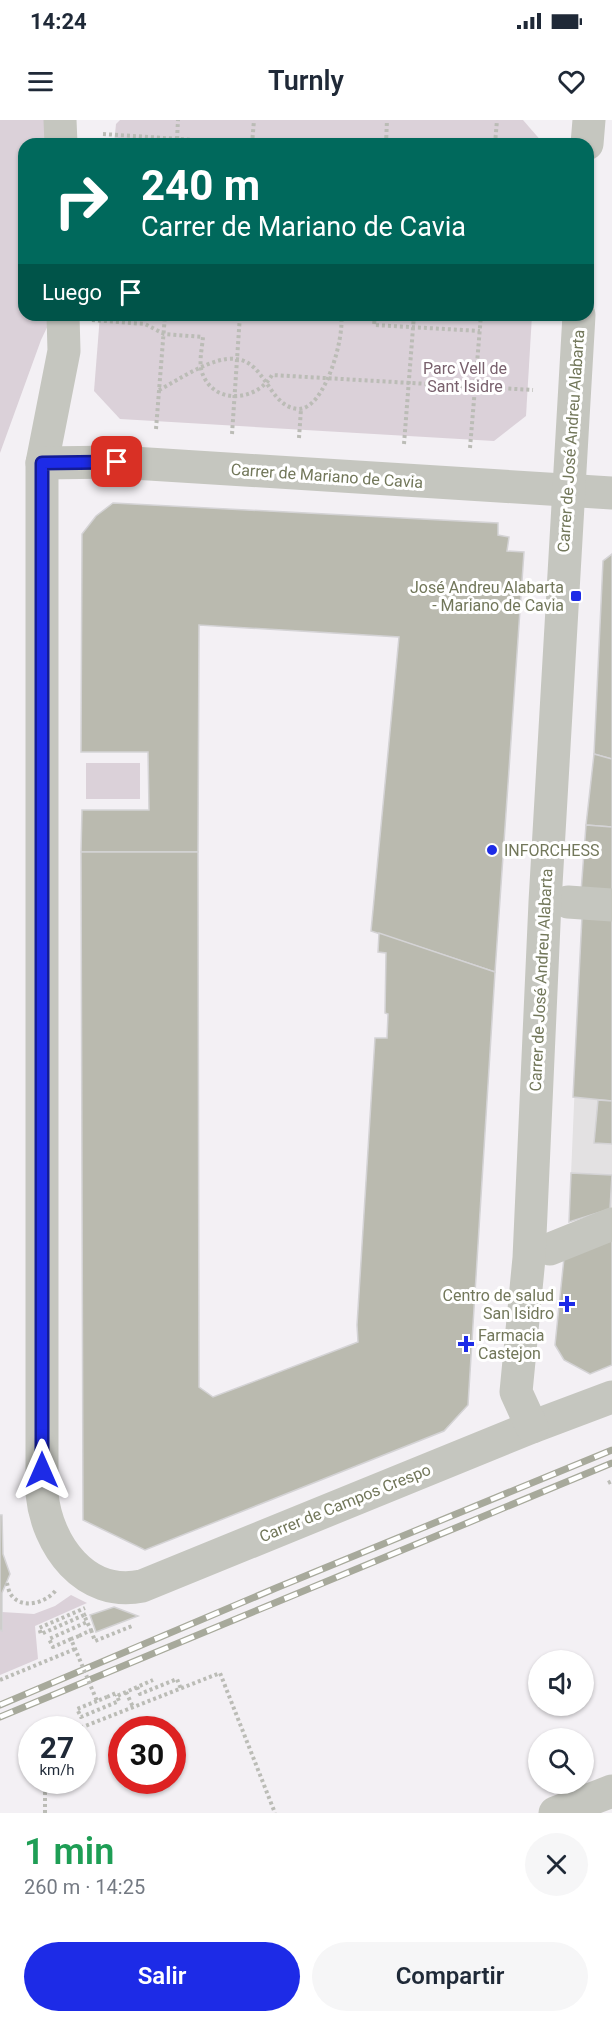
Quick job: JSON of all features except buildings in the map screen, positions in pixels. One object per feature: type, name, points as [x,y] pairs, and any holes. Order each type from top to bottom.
[{"type":"street","points":[[60,120],[61,138]]},
{"type":"street","points":[[588,138],[589,120]]},
{"type":"street","name":"Carrer de Campos Crespo","points":[[76,321],[64,351],[42,463],[42,1494],[44,1511],[52,1537],[63,1552],[68,1578],[90,1577],[111,1586],[133,1588],[142,1586],[532,1427],[612,1397]]},
{"type":"street","name":"Carrer de José Andreu Alabarta","points":[[532,1427],[516,1392],[529,1258],[544,902],[579,321]]},
{"type":"street","name":"Carrer de Mariano de Cavia","points":[[42,463],[117,462],[612,493]]},
{"type":"street","points":[[568,902],[612,905]]},
{"type":"street","points":[[550,1249],[612,1224]]},
{"type":"street","points":[[555,1813],[612,1791]]},
{"type":"path","points":[[177,138],[178,120]]},
{"type":"path","points":[[254,120],[254,138]]},
{"type":"path","points":[[386,138],[387,120]]},
{"type":"path","points":[[496,138],[497,120]]},
{"type":"path","points":[[103,134],[162,138]]},
{"type":"path","points":[[111,321],[145,324],[164,334],[203,337],[201,369],[203,376],[214,389],[235,397],[253,394],[267,384],[272,375],[533,390]]},
{"type":"path","points":[[156,429],[165,321]]},
{"type":"path","points":[[232,434],[240,321]]},
{"type":"path","points":[[159,390],[221,360],[237,358],[257,370],[280,401],[287,406],[302,409],[310,407],[320,395],[327,379],[342,333],[341,321]]},
{"type":"path","points":[[374,321],[374,325],[480,331]]},
{"type":"path","points":[[404,444],[414,321]]},
{"type":"path","points":[[470,448],[481,321]]},
{"type":"path","points":[[299,438],[302,409]]},
{"type":"path","points":[[7,1583],[10,1594],[14,1598],[33,1603],[46,1599],[68,1578]]},
{"type":"path","points":[[92,1611],[41,1634],[39,1628],[93,1604]]},
{"type":"path","points":[[84,1615],[95,1641],[132,1626]]},
{"type":"path","points":[[87,1622],[49,1639],[53,1647],[91,1630]]},
{"type":"path","points":[[71,1639],[97,1701]]},
{"type":"path","points":[[0,1680],[75,1648]]},
{"type":"path","points":[[96,1722],[220,1673],[275,1813]]},
{"type":"path","points":[[137,1687],[140,1694],[177,1679],[181,1689]]},
{"type":"path","points":[[117,1696],[153,1680]]},
{"type":"path","points":[[126,1692],[133,1707]]},
{"type":"path","points":[[116,1693],[117,1696],[119,1701],[81,1717],[77,1709],[116,1693]]},
{"type":"path","points":[[45,1794],[45,1813]]},
{"type":"shaded area","points":[[582,916],[612,918],[612,1208],[569,1222]]},
{"type":"green space","points":[[0,120],[54,120],[54,138],[18,138],[18,321],[50,321],[0,453]]},
{"type":"green space","points":[[120,120],[523,120],[539,138],[115,138],[116,124]]},
{"type":"green space","name":"Parc Vell de Sant Isidre","points":[[100,321],[532,321],[526,416],[494,441],[120,419],[94,391]]},
{"type":"green space","points":[[86,763],[140,763],[140,799],[86,799]]},
{"type":"green space","points":[[71,1595],[87,1603],[35,1626],[38,1659],[0,1675],[2,1612],[34,1614],[55,1606]]},
{"type":"railway","points":[[0,1705],[276,1588],[612,1450]]},
{"type":"railway","points":[[0,1717],[612,1463]]},
{"type":"place","name":"José Andreu Alabarta - Mariano de Cavia","points":[[576,596]]},
{"type":"place","name":"INFORCHESS","points":[[492,850]]},
{"type":"place","name":"Centro de salud San Isidro","points":[[567,1304]]},
{"type":"place","name":"Farmacia Castejon","points":[[466,1344]]},
{"type":"route","points":[[42,1470],[42,463],[117,462]]}]
